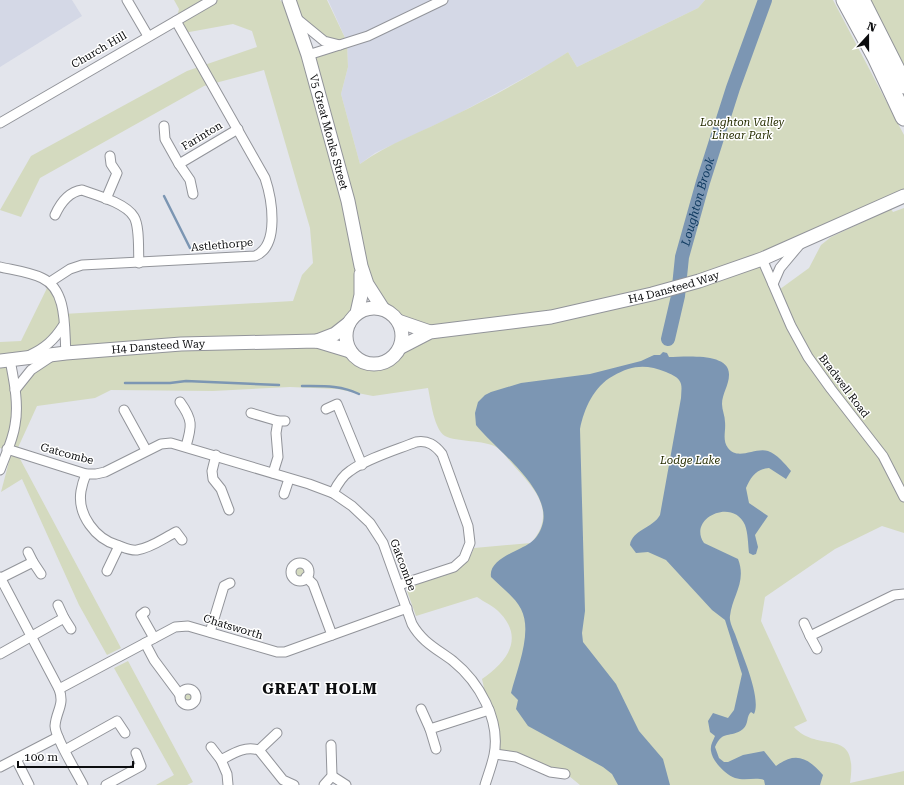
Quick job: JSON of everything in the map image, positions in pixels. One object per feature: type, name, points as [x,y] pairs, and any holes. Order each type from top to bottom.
[{"type":"highway","points":[[845,0],[876,57],[904,117]]},
{"type":"highway","points":[[861,0],[904,85]]},
{"type":"street","points":[[128,0],[148,36]]},
{"type":"street","name":"Church Hill","points":[[0,123],[212,0]]},
{"type":"street","points":[[280,0],[294,15],[324,41],[341,45]]},
{"type":"street","name":"V5 Great Monks Street","points":[[289,0],[308,55],[348,201],[361,266],[368,284],[383,309]]},
{"type":"street","points":[[308,55],[341,45],[386,28],[443,0]]},
{"type":"street","name":"Astlethorpe","points":[[50,282],[70,269],[82,265],[255,256],[261,254],[268,246],[272,234],[269,190],[265,178],[176,21]]},
{"type":"street","name":"Farinton","points":[[164,126],[165,139],[190,180],[193,194]]},
{"type":"street","name":"Farinton","points":[[179,164],[238,129]]},
{"type":"street","points":[[106,199],[117,172],[111,164],[110,156]]},
{"type":"street","points":[[55,215],[61,202],[77,191],[82,190],[126,208],[134,216],[139,263]]},
{"type":"street","name":"H4 Dansteed Way","points":[[401,347],[430,332],[550,317],[652,294],[699,281],[762,259],[904,196]]},
{"type":"street","points":[[773,284],[780,268],[803,240]]},
{"type":"street","name":"Bradwell Road","points":[[762,259],[791,326],[808,357],[831,390],[883,456],[904,497]]},
{"type":"street","name":"V5 Great Monks Street","points":[[357,313],[361,295],[361,266]]},
{"type":"street","points":[[0,267],[41,277],[50,282],[61,300],[63,326],[60,354],[31,370],[15,390]]},
{"type":"street","points":[[366,309],[383,309],[392,314],[398,321],[402,334],[401,347],[389,360],[372,365],[356,358],[350,351],[346,342],[346,333],[349,323],[357,313],[366,309]]},
{"type":"street","name":"H4 Dansteed Way","points":[[398,321],[430,332]]},
{"type":"street","name":"H4 Dansteed Way","points":[[317,341],[335,334],[349,323]]},
{"type":"street","points":[[23,358],[44,348],[55,339],[63,326]]},
{"type":"street","name":"H4 Dansteed Way","points":[[5,361],[60,354],[181,344],[281,341],[317,341],[350,351]]},
{"type":"street","points":[[0,470],[15,427],[15,390],[5,361]]},
{"type":"street","points":[[180,402],[188,413],[192,427],[186,446]]},
{"type":"street","points":[[326,409],[336,404],[362,465]]},
{"type":"street","points":[[124,410],[146,450]]},
{"type":"street","points":[[251,413],[282,421],[276,433],[278,457],[273,473]]},
{"type":"street","points":[[332,493],[342,478],[349,471],[362,465],[416,442],[423,441],[437,447],[442,454],[468,526],[470,543],[464,558],[454,567],[399,585]]},
{"type":"street","name":"Gatcombe","points":[[7,449],[86,474],[105,472],[146,450],[161,444],[171,443],[216,455],[332,493],[352,506],[370,524],[383,542],[412,624],[418,634],[426,643],[453,661],[471,677],[481,693],[489,710],[493,724],[495,754],[485,785]]},
{"type":"street","points":[[216,455],[212,471],[213,479],[221,489],[229,510]]},
{"type":"street","points":[[86,474],[80,492],[82,509],[98,536],[108,542],[135,550],[147,548],[176,532],[182,540]]},
{"type":"street","points":[[284,494],[289,479]]},
{"type":"street","points":[[108,571],[119,546]]},
{"type":"street","points":[[28,552],[41,574]]},
{"type":"street","points":[[33,562],[0,578],[59,689],[62,698],[55,726],[58,737],[83,785]]},
{"type":"street","points":[[306,578],[313,584],[332,635]]},
{"type":"street","points":[[210,632],[224,583]]},
{"type":"street","points":[[810,636],[894,595],[904,594]]},
{"type":"street","points":[[58,605],[70,629]]},
{"type":"street","name":"Chatsworth","points":[[59,689],[175,627],[188,626],[277,652],[285,652],[407,608]]},
{"type":"street","points":[[140,613],[154,638]]},
{"type":"street","points":[[0,654],[64,618]]},
{"type":"street","points":[[804,623],[817,649]]},
{"type":"street","points":[[145,643],[154,660],[180,694]]},
{"type":"street","points":[[421,709],[430,729],[436,749]]},
{"type":"street","points":[[430,729],[489,710]]},
{"type":"street","points":[[65,750],[117,721],[125,734]]},
{"type":"street","points":[[259,750],[277,733]]},
{"type":"street","points":[[0,767],[58,737]]},
{"type":"street","points":[[324,785],[332,776],[331,745]]},
{"type":"street","points":[[211,747],[221,760],[227,774],[228,785]]},
{"type":"street","points":[[221,760],[242,749],[252,748],[259,750],[283,780],[294,785]]},
{"type":"street","points":[[106,785],[141,766],[136,753]]},
{"type":"street","points":[[495,754],[516,757],[550,772],[565,774]]},
{"type":"street","points":[[16,759],[29,785]]},
{"type":"street","points":[[332,776],[346,785]]},
{"type":"shaded area","points":[[0,0],[72,0],[82,16],[0,67]]},
{"type":"shaded area","points":[[328,0],[705,0],[698,8],[577,67],[568,52],[548,65],[456,115],[375,153],[360,164],[341,94],[348,67],[347,42]]},
{"type":"green space","name":"Loughton Valley Linear Park","points":[[174,0],[280,0],[293,13],[289,0],[327,0],[347,42],[348,67],[341,94],[360,164],[395,143],[470,108],[498,93],[568,52],[577,67],[698,8],[705,0],[833,0],[904,135],[904,195],[762,258],[776,292],[809,268],[821,245],[831,237],[891,209],[893,212],[904,208],[904,533],[882,526],[835,549],[765,597],[761,621],[807,721],[794,727],[804,735],[835,743],[843,747],[849,753],[851,765],[850,783],[904,771],[904,785],[580,785],[569,776],[495,754],[489,710],[482,679],[498,666],[505,658],[509,650],[512,641],[511,632],[507,623],[498,611],[477,597],[416,616],[407,591],[425,581],[444,576],[461,567],[468,559],[474,548],[531,543],[539,532],[543,512],[541,502],[530,484],[499,449],[485,443],[450,438],[441,433],[434,415],[428,388],[373,396],[337,389],[290,387],[213,391],[111,390],[95,398],[37,406],[16,452],[0,448],[0,342],[21,341],[50,282],[63,314],[293,301],[302,275],[313,263],[310,228],[264,70],[204,86],[40,178],[21,217],[0,210],[31,156],[187,71],[257,47],[252,31],[233,24],[184,33],[176,21],[179,9]],"holes":[[[296,17],[324,41],[340,45],[308,55]],[[679,278],[698,280],[675,287]],[[367,284],[383,309],[392,314],[398,321],[429,332],[401,347],[394,356],[383,363],[374,365],[359,360],[350,351],[318,340],[357,313]],[[63,327],[66,353],[23,379],[15,389],[10,360],[55,339]]]},
{"type":"green space","points":[[862,0],[904,0],[904,82]]},
{"type":"green space","points":[[11,454],[19,457],[121,648],[107,655],[79,605],[22,479],[1,492]]},
{"type":"green space","points":[[298,568],[302,568],[304,572],[302,576],[298,576],[296,574],[296,570]]},
{"type":"green space","points":[[128,661],[193,782],[187,785],[156,785],[174,775],[114,668]]},
{"type":"green space","points":[[188,692],[193,697],[188,702],[183,697]]},
{"type":"water","name":"Lodge Lake","points":[[663,352],[667,353],[669,357],[705,357],[722,362],[727,368],[729,375],[722,404],[725,420],[726,445],[732,452],[742,454],[763,450],[771,452],[791,471],[786,479],[769,468],[761,470],[752,477],[746,488],[749,503],[768,516],[755,535],[758,547],[756,554],[753,555],[749,553],[745,525],[739,517],[731,512],[714,514],[706,519],[702,526],[700,534],[704,543],[738,559],[741,575],[731,609],[730,620],[750,675],[756,707],[754,714],[751,712],[749,714],[746,725],[743,729],[734,734],[724,736],[718,741],[715,747],[719,758],[724,762],[728,762],[743,755],[764,751],[776,766],[783,761],[801,758],[812,764],[823,775],[820,785],[765,785],[764,780],[761,779],[735,778],[720,767],[712,755],[711,747],[715,736],[710,732],[708,721],[713,713],[728,718],[734,710],[742,674],[725,620],[712,610],[666,560],[648,552],[636,553],[630,545],[632,540],[639,532],[653,523],[660,515],[681,398],[681,386],[678,379],[673,375],[659,369],[645,367],[633,368],[620,372],[606,380],[595,392],[584,414],[580,429],[585,611],[582,633],[583,642],[616,684],[639,731],[663,759],[670,785],[618,785],[612,774],[603,767],[528,726],[516,709],[518,700],[511,693],[523,651],[525,639],[524,618],[521,609],[515,600],[491,577],[491,571],[499,560],[534,540],[542,526],[543,513],[539,499],[521,471],[476,425],[475,413],[478,402],[485,395],[491,392],[521,383],[590,374],[641,361],[654,355],[660,355]]},
{"type":"waterway","name":"Loughton Brook","points":[[668,339],[678,296],[682,257],[703,182],[733,88],[765,0]]},
{"type":"waterway","points":[[164,196],[190,248]]},
{"type":"waterway","points":[[125,383],[170,383],[186,381],[279,385]]},
{"type":"waterway","points":[[302,386],[325,386],[345,389],[359,394]]},
{"type":"district","name":"GREAT HOLM","points":[[320,689]]}]
